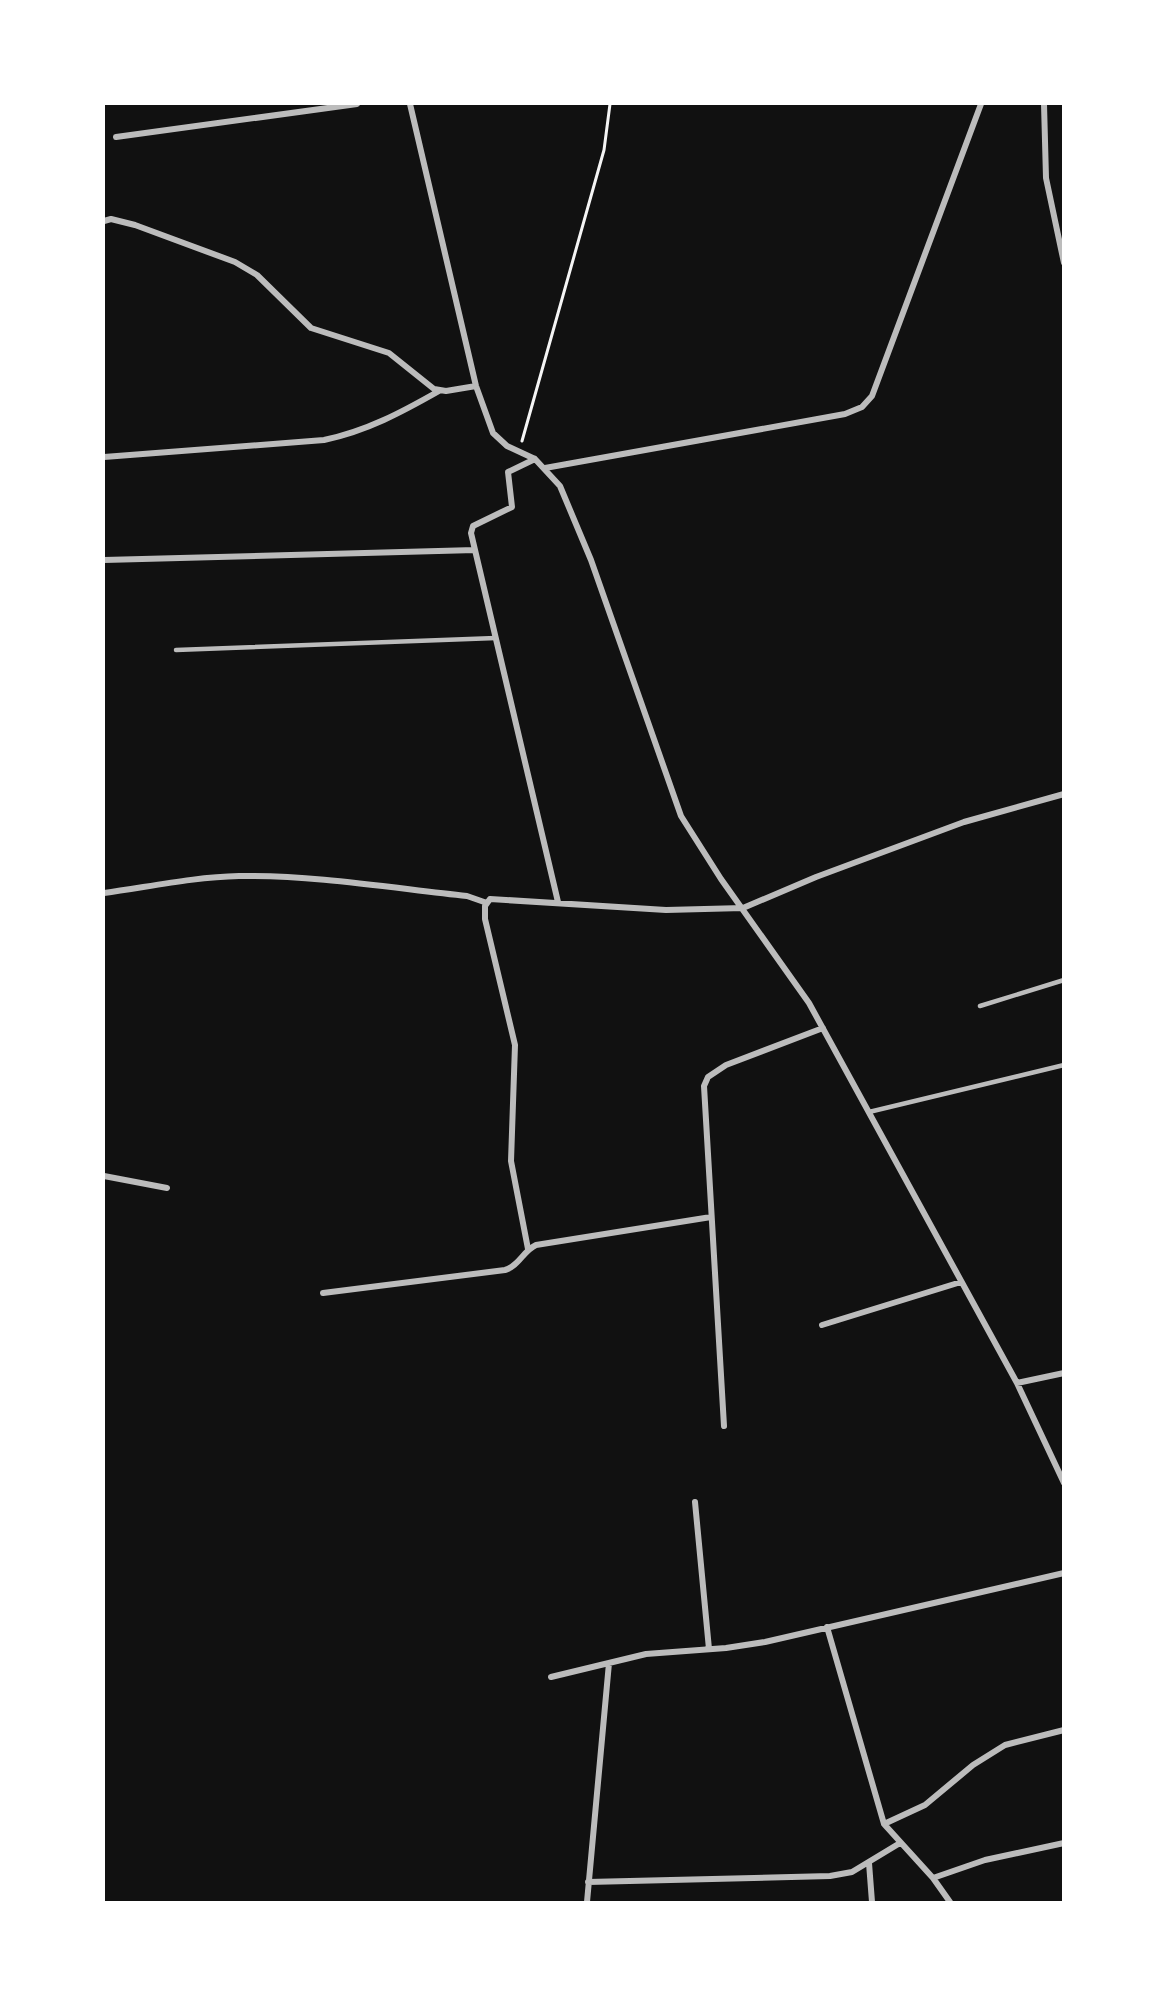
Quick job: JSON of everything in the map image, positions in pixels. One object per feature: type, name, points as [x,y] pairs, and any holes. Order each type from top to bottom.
[{"type":"street","points":[[116,137],[357,104]]},
{"type":"street","points":[[410,104],[476,386],[493,433],[500,441],[535,459],[545,468],[567,500],[591,560],[681,816],[721,879],[786,968],[823,1028],[1017,1383],[1064,1483]]},
{"type":"street","points":[[545,468],[845,414],[862,407],[872,396],[981,104]]},
{"type":"street","points":[[1044,104],[1046,178],[1064,263]]},
{"type":"street","points":[[104,221],[111,219],[135,225],[235,262],[258,275],[311,328],[389,353],[440,391]]},
{"type":"street","points":[[104,457],[324,440],[351,435],[393,417],[440,391],[476,386]]},
{"type":"street","points":[[535,459],[507,472],[512,507],[473,526],[475,550],[558,903]]},
{"type":"street","points":[[104,560],[475,550]]},
{"type":"street","points":[[487,903],[495,898],[666,910],[743,908],[816,877],[964,822],[1064,794]]},
{"type":"street","points":[[104,893],[210,877],[240,876],[290,878],[467,896],[487,903]]},
{"type":"street","points":[[487,903],[485,919],[514,1045],[511,1161],[528,1250]]},
{"type":"street","points":[[724,1426],[703,1097],[708,1077],[726,1065],[823,1028]]},
{"type":"street","points":[[104,1176],[167,1188]]},
{"type":"street","points":[[323,1293],[505,1270],[514,1266],[528,1250],[543,1244],[711,1217]]},
{"type":"street","points":[[822,1325],[961,1282]]},
{"type":"street","points":[[1017,1383],[1064,1373]]},
{"type":"street","points":[[695,1502],[709,1649]]},
{"type":"street","points":[[551,1677],[659,1653],[765,1642],[1064,1573]]},
{"type":"street","points":[[826,1627],[884,1824],[933,1878],[950,1902]]},
{"type":"street","points":[[588,1902],[609,1663]]},
{"type":"street","points":[[884,1824],[925,1805],[973,1765],[1005,1745],[1064,1730]]},
{"type":"street","points":[[588,1882],[830,1876],[852,1872],[900,1843]]},
{"type":"street","points":[[933,1878],[985,1860],[1064,1843]]},
{"type":"street","points":[[869,1863],[872,1902]]},
{"type":"lane","points":[[176,650],[496,638]]},
{"type":"lane","points":[[980,1006],[1064,980]]},
{"type":"lane","points":[[869,1112],[1064,1065]]},
{"type":"path","points":[[519,451],[604,150],[610,104]]}]
